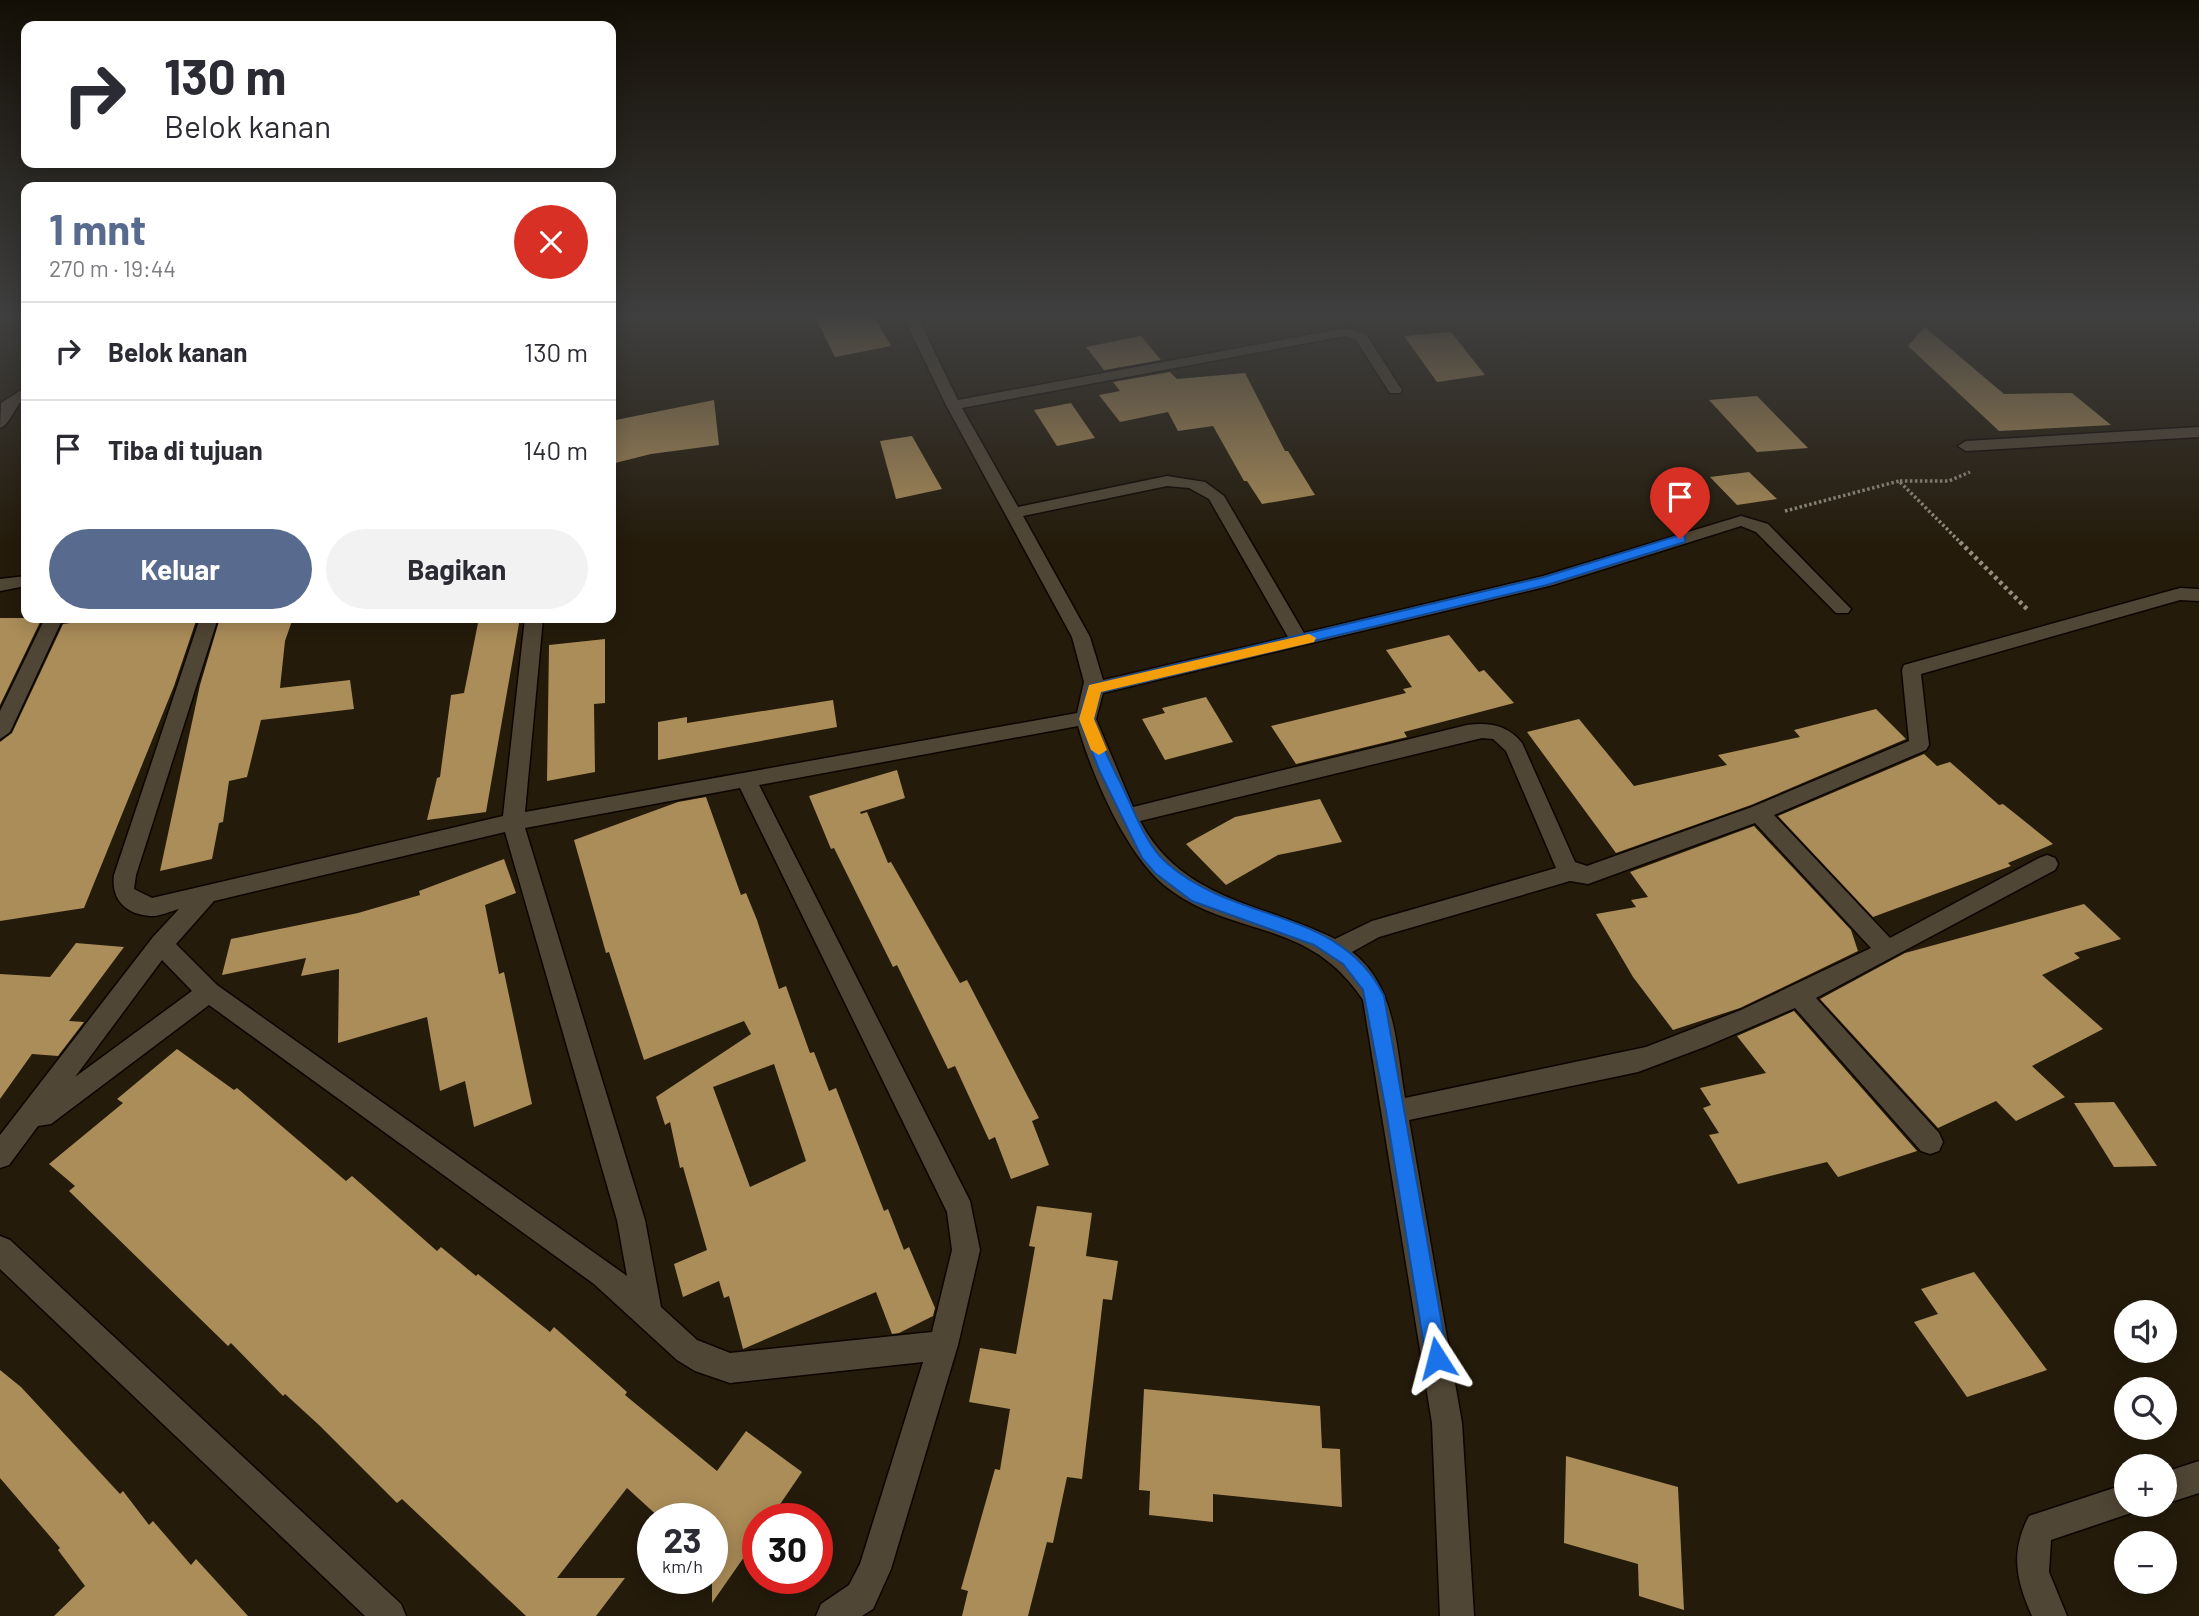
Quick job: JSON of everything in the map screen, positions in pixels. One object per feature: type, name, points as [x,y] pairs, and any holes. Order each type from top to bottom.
[{"type":"street","points":[[947,393],[1081,637],[1089,657],[1094,689],[1086,719],[1127,816],[1148,854],[1176,882],[1198,896],[1300,932],[1336,949],[1360,971],[1375,996],[1447,1423],[1457,1616]]},
{"type":"street","points":[[953,405],[1015,393]]},
{"type":"street","points":[[0,423],[8,403],[21,394]]},
{"type":"street","points":[[1966,446],[2199,432]]},
{"type":"street","points":[[1013,513],[1167,481],[1184,481],[1206,488],[1216,496],[1300,641]]},
{"type":"street","points":[[1094,689],[1547,581],[1733,523],[1747,521],[1762,528],[1842,609]]},
{"type":"street","points":[[0,585],[21,582]]},
{"type":"street","points":[[1336,949],[1372,930],[1572,872],[1588,875],[1759,813],[1919,745],[1911,670],[2180,594],[2199,595]]},
{"type":"street","points":[[0,732],[52,623]]},
{"type":"street","points":[[207,623],[125,875],[122,891],[128,898],[151,908],[210,891],[513,822],[745,778],[1086,719]]},
{"type":"street","points":[[533,623],[513,822],[631,1220],[648,1313]]},
{"type":"street","points":[[1127,816],[1467,732],[1491,730],[1506,737],[1515,748],[1562,860],[1572,872]]},
{"type":"street","points":[[745,778],[960,1210],[966,1237],[966,1250],[943,1345],[869,1585],[861,1597],[833,1616]]},
{"type":"street","points":[[1759,813],[1887,950]]},
{"type":"street","points":[[1396,1111],[1493,1094],[1643,1059],[1734,1024],[1798,995],[2047,864]]},
{"type":"street","points":[[0,1156],[22,1131],[162,944],[210,891]]},
{"type":"street","points":[[162,944],[209,992],[604,1274],[687,1350],[705,1361],[730,1368],[943,1345]]},
{"type":"street","points":[[22,1131],[209,992]]},
{"type":"street","points":[[1798,995],[1930,1142]]},
{"type":"street","points":[[0,1250],[389,1616]]},
{"type":"street","points":[[2177,1484],[2199,1477]]},
{"type":"street","points":[[2050,1616],[2033,1577],[2035,1536],[2040,1527],[2114,1504]]},
{"type":"path","points":[[1747,521],[1899,481],[1949,481],[1969,472],[1977,463],[1966,446]]},
{"type":"path","points":[[1899,481],[2049,631]]},
{"type":"building","points":[[1255,393],[1285,451],[1288,451],[1315,495],[1262,504],[1247,481],[1244,481],[1213,426],[1178,431],[1168,412],[1120,422],[1099,395]]},
{"type":"building","points":[[1959,393],[2073,393],[2111,425],[1999,431]]},
{"type":"building","points":[[1757,396],[1808,448],[1757,452],[1709,400]]},
{"type":"building","points":[[714,400],[719,445],[651,454],[616,463],[616,420]]},
{"type":"building","points":[[1071,403],[1095,438],[1057,446],[1034,410]]},
{"type":"building","points":[[912,436],[942,489],[896,499],[880,441]]},
{"type":"building","points":[[1749,472],[1777,499],[1737,505],[1710,477]]},
{"type":"building","points":[[0,618],[21,618],[21,623],[40,623],[0,705]]},
{"type":"building","points":[[195,623],[174,686],[84,908],[0,921],[0,742],[12,733],[63,624]]},
{"type":"building","points":[[219,623],[291,623],[285,641],[280,688],[350,680],[354,709],[261,720],[247,777],[229,781],[223,822],[219,823],[212,859],[160,871],[200,685]]},
{"type":"building","points":[[478,623],[519,623],[486,812],[427,820],[437,778],[440,777],[451,695],[464,693]]},
{"type":"building","points":[[1449,635],[1479,672],[1484,670],[1514,703],[1404,732],[1407,737],[1296,764],[1271,726],[1406,693],[1403,689],[1412,687],[1386,650]]},
{"type":"building","points":[[605,639],[605,703],[594,704],[595,772],[547,781],[549,645]]},
{"type":"building","points":[[1206,697],[1233,742],[1165,760],[1142,719],[1165,713],[1162,708]]},
{"type":"building","points":[[833,700],[837,727],[658,760],[658,722],[687,717],[687,723]]},
{"type":"building","points":[[1876,709],[1906,739],[1751,805],[1616,853],[1527,732],[1579,719],[1634,786],[1727,765],[1718,755],[1800,737],[1794,730]]},
{"type":"building","points":[[1924,754],[1937,766],[1950,762],[1999,805],[2003,804],[2053,844],[2008,863],[2011,866],[1873,917],[1778,816]]},
{"type":"building","points":[[897,770],[905,798],[860,812],[867,812],[888,863],[891,862],[960,983],[967,980],[1039,1118],[1032,1121],[1049,1165],[1011,1179],[995,1137],[989,1140],[955,1066],[948,1069],[897,965],[893,967],[834,848],[831,849],[809,796]]},
{"type":"building","points":[[706,797],[741,895],[746,893],[757,920],[779,989],[786,986],[810,1053],[814,1052],[829,1091],[836,1088],[884,1211],[888,1209],[904,1250],[909,1247],[935,1308],[933,1316],[899,1333],[892,1334],[876,1292],[743,1349],[729,1296],[724,1298],[719,1281],[683,1297],[674,1264],[707,1250],[683,1167],[680,1168],[670,1122],[665,1125],[656,1097],[751,1034],[744,1021],[644,1060],[609,952],[606,953],[574,840],[678,802]],"holes":[[[774,1064],[806,1161],[750,1187],[713,1087]]]},
{"type":"building","points":[[1320,799],[1342,842],[1278,855],[1226,885],[1186,844],[1235,817]]},
{"type":"building","points":[[1754,826],[1851,930],[1858,951],[1740,1008],[1673,1030],[1633,977],[1596,914],[1636,907],[1631,900],[1648,897],[1630,872]]},
{"type":"building","points":[[504,859],[516,893],[485,905],[499,974],[504,972],[532,1104],[474,1127],[465,1081],[440,1091],[427,1017],[338,1043],[339,969],[301,976],[306,958],[222,975],[231,939],[358,913],[420,895],[419,891]]},
{"type":"building","points":[[2084,904],[2121,939],[2074,953],[2080,958],[2042,975],[2103,1029],[2032,1066],[2065,1097],[2016,1121],[1996,1101],[1938,1128],[1820,999],[1905,953]]},
{"type":"building","points":[[76,943],[124,947],[69,1021],[84,1022],[58,1056],[32,1054],[0,1099],[0,974],[50,977]]},
{"type":"building","points":[[1794,1011],[1917,1151],[1838,1177],[1827,1162],[1738,1184],[1709,1135],[1719,1133],[1703,1108],[1711,1105],[1700,1088],[1766,1073],[1737,1036]]},
{"type":"building","points":[[177,1049],[234,1090],[237,1088],[346,1181],[352,1176],[437,1251],[441,1247],[550,1332],[554,1327],[627,1392],[625,1395],[717,1471],[746,1431],[802,1472],[781,1503],[742,1503],[742,1560],[728,1580],[728,1503],[643,1503],[627,1488],[557,1578],[625,1578],[596,1616],[526,1616],[402,1499],[397,1503],[231,1343],[228,1346],[69,1191],[75,1186],[49,1164],[123,1103],[117,1099]]},
{"type":"building","points":[[2114,1102],[2157,1166],[2114,1167],[2074,1103]]},
{"type":"building","points":[[1037,1206],[1092,1213],[1086,1256],[1118,1261],[1112,1300],[1103,1299],[1082,1479],[1067,1477],[1053,1543],[1047,1542],[1028,1616],[962,1616],[968,1591],[961,1589],[995,1469],[1000,1470],[1010,1409],[969,1402],[980,1348],[1016,1354],[1035,1247],[1029,1246]]},
{"type":"building","points":[[1974,1272],[2047,1370],[1967,1397],[1914,1322],[1938,1314],[1921,1289]]},
{"type":"building","points":[[0,1370],[21,1387],[120,1494],[123,1491],[149,1525],[153,1521],[191,1565],[196,1559],[248,1616],[54,1616],[85,1586],[58,1550],[60,1548],[0,1478]]},
{"type":"building","points":[[1144,1389],[1320,1406],[1322,1448],[1340,1449],[1342,1507],[1213,1494],[1213,1522],[1149,1515],[1150,1491],[1139,1490]]},
{"type":"building","points":[[1566,1456],[1678,1487],[1684,1610],[1639,1596],[1638,1564],[1564,1543]]},
{"type":"slow traffic","points":[[1099,750],[1086,719],[1094,689],[1309,638]]},
{"type":"route","points":[[1437,1358],[1396,1111],[1375,996],[1370,985],[1349,959],[1320,940],[1198,896],[1176,882],[1161,868],[1148,854],[1127,816],[1108,772],[1086,719],[1090,702],[1094,689],[1547,581],[1680,539]]}]
